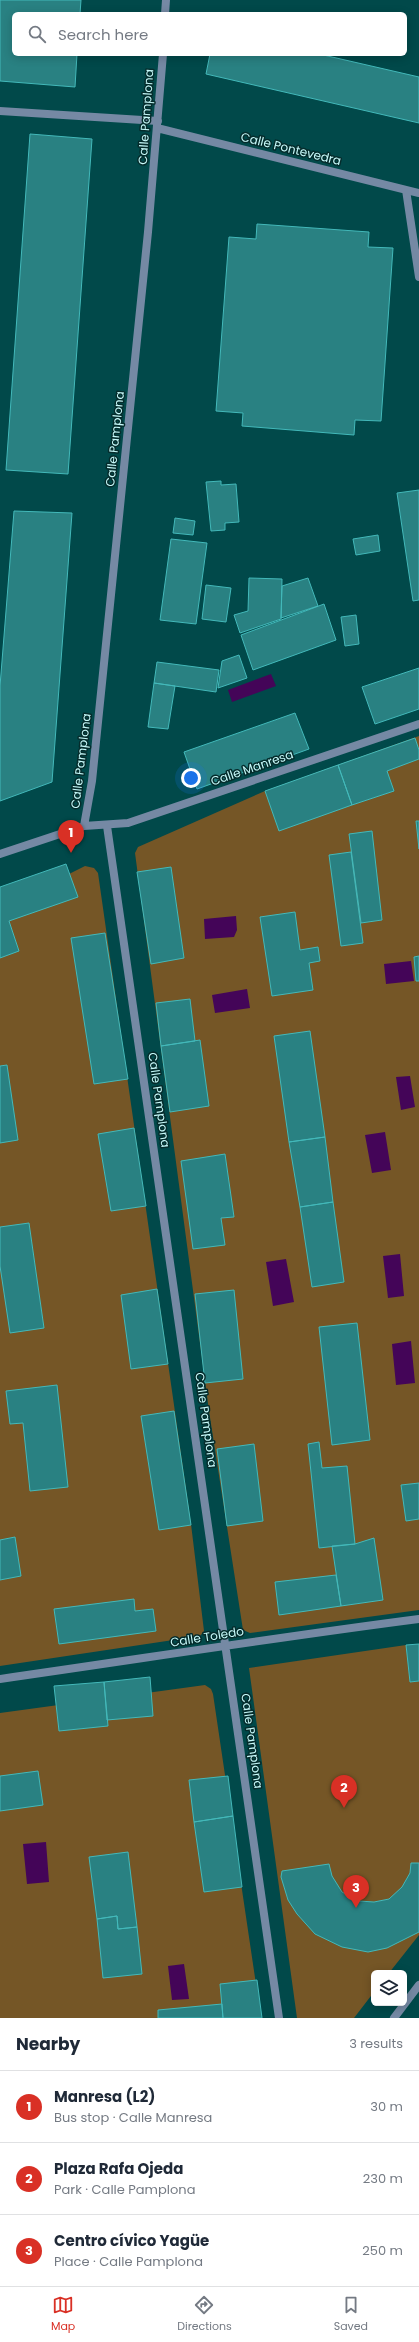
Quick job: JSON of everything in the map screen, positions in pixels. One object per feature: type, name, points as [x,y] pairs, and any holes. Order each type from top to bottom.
[{"type":"street","points":[[165,12],[166,0]]},
{"type":"street","name":"Calle Pamplona","points":[[84,826],[92,781],[158,124],[163,56]]},
{"type":"street","name":"Calle Pontevedra","points":[[0,111],[158,124],[419,193]]},
{"type":"street","points":[[406,190],[419,277]]},
{"type":"street","name":"Calle Manresa","points":[[0,854],[84,826],[107,826],[128,823],[419,724]]},
{"type":"street","name":"Calle Pamplona","points":[[107,826],[227,1646],[279,2018]]},
{"type":"street","name":"Calle Toledo","points":[[0,1679],[227,1646],[269,1638],[419,1619]]},
{"type":"street","points":[[394,2018],[419,1985]]},
{"type":"shaded area","points":[[271,674],[276,686],[232,702],[228,690]]},
{"type":"shaded area","points":[[419,736],[419,1610],[250,1633],[243,1630],[209,1411],[135,853],[138,847],[265,791]]},
{"type":"shaded area","points":[[85,866],[94,868],[98,873],[191,1524],[204,1631],[200,1636],[0,1666],[0,898],[69,874]]},
{"type":"shaded area","points":[[236,916],[237,930],[234,937],[205,939],[204,919]]},
{"type":"shaded area","points":[[411,961],[414,981],[386,984],[384,964]]},
{"type":"shaded area","points":[[247,989],[250,1008],[215,1013],[212,995]]},
{"type":"shaded area","points":[[410,1076],[415,1107],[401,1110],[396,1077]]},
{"type":"shaded area","points":[[385,1132],[391,1170],[372,1173],[365,1135]]},
{"type":"shaded area","points":[[400,1254],[404,1296],[388,1298],[383,1256]]},
{"type":"shaded area","points":[[286,1259],[294,1302],[273,1306],[266,1262]]},
{"type":"shaded area","points":[[411,1341],[415,1383],[396,1385],[392,1344]]},
{"type":"shaded area","points":[[406,1645],[410,1682],[419,1681],[419,1935],[391,1970],[371,1970],[371,1996],[354,2018],[297,2018],[249,1668]]},
{"type":"shaded area","points":[[205,1685],[211,1689],[213,1694],[261,2018],[0,2018],[0,1713]]},
{"type":"shaded area","points":[[46,1842],[49,1882],[27,1884],[23,1844]]},
{"type":"shaded area","points":[[184,1964],[189,1999],[172,2000],[168,1966]]},
{"type":"building","points":[[0,0],[81,0],[80,12],[12,12],[12,56],[77,56],[75,87],[0,81]]},
{"type":"building","points":[[210,56],[328,56],[419,77],[419,123],[206,74]]},
{"type":"building","points":[[30,134],[92,139],[68,474],[6,470]]},
{"type":"building","points":[[257,224],[369,232],[368,247],[393,248],[381,421],[355,420],[354,435],[242,426],[243,413],[216,411],[229,237],[256,239]]},
{"type":"building","points":[[221,481],[221,485],[236,484],[239,522],[225,523],[225,530],[211,531],[206,482]]},
{"type":"building","points":[[419,490],[419,600],[413,601],[397,493]]},
{"type":"building","points":[[14,511],[72,513],[52,782],[0,801],[0,686]]},
{"type":"building","points":[[175,518],[195,521],[193,535],[173,533]]},
{"type":"building","points":[[378,535],[380,551],[356,555],[353,539]]},
{"type":"building","points":[[171,539],[207,543],[196,624],[160,620]]},
{"type":"building","points":[[249,578],[282,579],[281,619],[240,633],[234,615],[248,611]]},
{"type":"building","points":[[308,578],[318,606],[281,618],[282,586]]},
{"type":"building","points":[[206,585],[231,588],[226,622],[202,619]]},
{"type":"building","points":[[324,604],[336,640],[253,670],[241,635]]},
{"type":"building","points":[[356,615],[359,644],[345,646],[341,617]]},
{"type":"building","points":[[239,655],[247,678],[218,688],[222,661]]},
{"type":"building","points":[[157,662],[219,670],[216,692],[154,683]]},
{"type":"building","points":[[419,668],[419,709],[375,724],[362,687]]},
{"type":"building","points":[[154,683],[175,686],[168,729],[148,727]]},
{"type":"building","points":[[295,713],[309,749],[197,789],[184,752]]},
{"type":"building","points":[[415,738],[419,750],[419,759],[387,771],[394,791],[352,805],[338,765]]},
{"type":"building","points":[[338,765],[352,805],[279,831],[265,791]]},
{"type":"building","points":[[416,821],[419,821],[419,849]]},
{"type":"building","points":[[372,831],[382,920],[361,923],[349,834]]},
{"type":"building","points":[[351,852],[363,943],[341,946],[329,855]]},
{"type":"building","points":[[66,864],[78,897],[9,921],[19,951],[0,958],[0,887]]},
{"type":"building","points":[[171,867],[184,958],[151,964],[137,872]]},
{"type":"building","points":[[295,912],[300,950],[318,947],[320,961],[309,963],[313,990],[272,996],[260,917]]},
{"type":"building","points":[[105,933],[128,1079],[94,1084],[71,938]]},
{"type":"building","points":[[419,956],[419,981],[416,981],[414,957]]},
{"type":"building","points":[[190,999],[195,1041],[161,1046],[156,1003]]},
{"type":"building","points":[[310,1031],[325,1137],[289,1142],[274,1036]]},
{"type":"building","points":[[200,1040],[209,1106],[170,1112],[161,1046]]},
{"type":"building","points":[[7,1065],[18,1140],[0,1143],[0,1066]]},
{"type":"building","points":[[134,1128],[146,1206],[111,1211],[98,1134]]},
{"type":"building","points":[[325,1137],[333,1202],[300,1207],[289,1142]]},
{"type":"building","points":[[225,1154],[234,1217],[221,1218],[225,1245],[193,1249],[181,1161]]},
{"type":"building","points":[[333,1202],[344,1282],[312,1287],[300,1207]]},
{"type":"building","points":[[29,1223],[44,1328],[10,1333],[0,1266],[0,1227]]},
{"type":"building","points":[[157,1289],[168,1364],[131,1369],[121,1295]]},
{"type":"building","points":[[234,1290],[243,1379],[205,1383],[195,1294]]},
{"type":"building","points":[[357,1323],[370,1440],[332,1445],[319,1327]]},
{"type":"building","points":[[57,1385],[68,1487],[30,1491],[23,1423],[10,1424],[6,1391]]},
{"type":"building","points":[[174,1411],[191,1525],[159,1530],[141,1416]]},
{"type":"building","points":[[319,1442],[322,1468],[347,1466],[355,1544],[319,1548],[308,1444]]},
{"type":"building","points":[[254,1444],[263,1521],[227,1526],[217,1449]]},
{"type":"building","points":[[419,1483],[419,1519],[406,1521],[401,1485]]},
{"type":"building","points":[[15,1537],[21,1576],[0,1580],[0,1540]]},
{"type":"building","points":[[374,1538],[383,1600],[341,1606],[332,1546],[355,1544]]},
{"type":"building","points":[[336,1575],[341,1606],[279,1615],[275,1582]]},
{"type":"building","points":[[134,1599],[135,1611],[153,1609],[156,1631],[59,1644],[54,1609]]},
{"type":"building","points":[[419,1644],[419,1681],[410,1682],[406,1645]]},
{"type":"building","points":[[150,1677],[153,1716],[107,1720],[104,1682]]},
{"type":"building","points":[[104,1682],[108,1726],[59,1731],[54,1686]]},
{"type":"building","points":[[38,1771],[43,1805],[0,1811],[0,1776]]},
{"type":"building","points":[[228,1776],[233,1816],[194,1822],[189,1780]]},
{"type":"building","points":[[233,1816],[242,1887],[204,1892],[194,1822]]},
{"type":"building","points":[[128,1852],[137,1927],[118,1929],[117,1916],[97,1919],[89,1857]]},
{"type":"building","points":[[411,1863],[419,1863],[419,1932],[387,1948],[368,1952],[342,1947],[315,1934],[297,1914],[288,1900],[281,1877],[282,1871],[329,1864],[332,1876],[342,1892],[359,1901],[374,1902],[389,1899],[402,1887],[410,1873]]},
{"type":"building","points":[[117,1916],[118,1929],[137,1927],[142,1974],[103,1978],[97,1919]]},
{"type":"building","points":[[257,1980],[262,2018],[223,2018],[220,1984]]},
{"type":"building","points":[[222,2004],[223,2018],[158,2018],[158,2010]]},
{"type":"place","name":"Manresa (L2)","points":[[71,853]]},
{"type":"place","name":"Plaza Rafa Ojeda","points":[[344,1808]]},
{"type":"place","name":"Centro cívico Yagüe","points":[[356,1908]]}]
